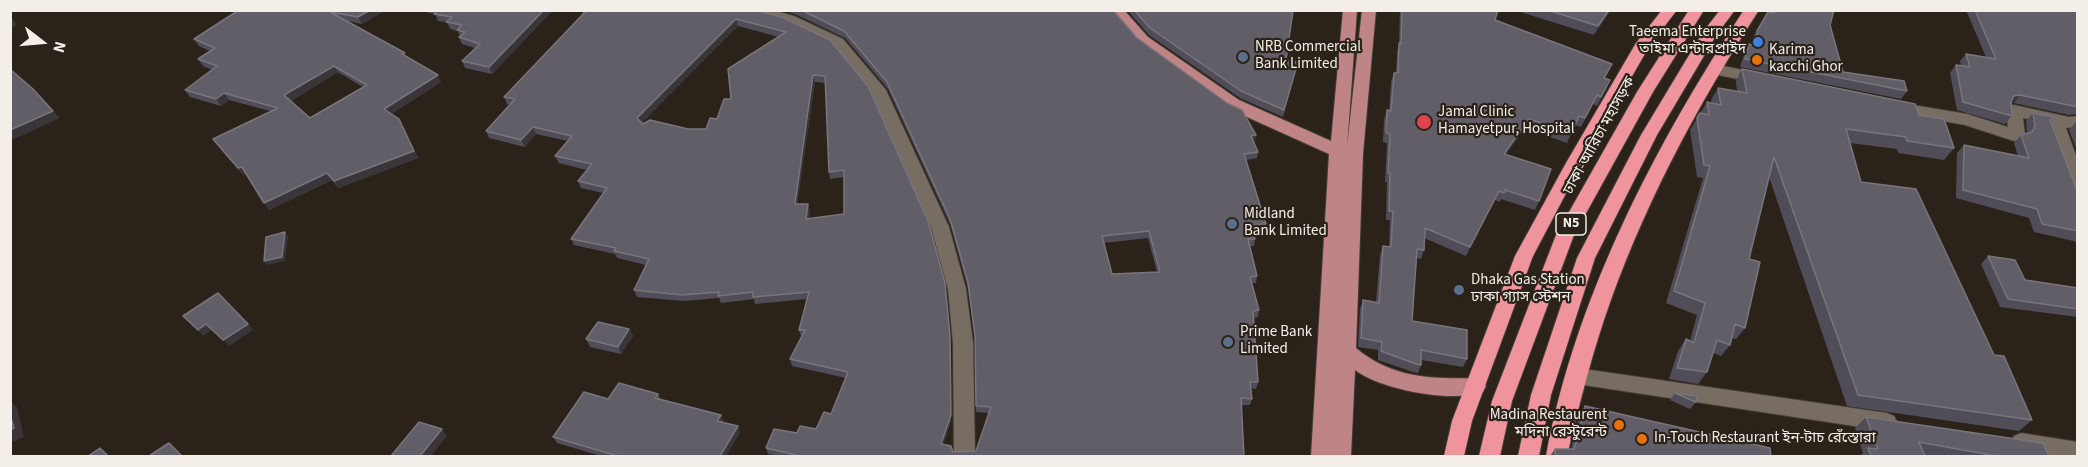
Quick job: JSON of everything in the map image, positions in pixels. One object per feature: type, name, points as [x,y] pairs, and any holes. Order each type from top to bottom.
[{"type":"highway","points":[[1454,456],[1462,421],[1524,256],[1574,163],[1644,44],[1670,10]]},
{"type":"highway","name":"ঢাকা-আরিচা মহাসড়ক","points":[[1489,456],[1502,401],[1565,235],[1645,92],[1697,10]]},
{"type":"highway","name":"N5","points":[[1528,456],[1541,395],[1586,258],[1649,135],[1728,10]]},
{"type":"highway","points":[[1556,456],[1577,376],[1623,247],[1656,176],[1714,69],[1752,10]]},
{"type":"main road","points":[[1115,10],[1143,40],[1233,104],[1347,152]]},
{"type":"main road","points":[[1341,456],[1346,351],[1350,10]]},
{"type":"main road","points":[[1321,456],[1347,152],[1369,10]]},
{"type":"main road","points":[[1346,351],[1370,371],[1405,381],[1443,388],[1476,386]]},
{"type":"street","points":[[752,10],[789,19],[838,42],[878,90],[940,227],[957,289],[963,343],[965,456]]},
{"type":"street","points":[[1714,69],[1775,82]]},
{"type":"street","points":[[1877,103],[1967,120],[2014,135],[2017,135],[2014,110],[2068,121],[2063,148],[2078,181]]},
{"type":"street","points":[[1577,376],[1903,425]]},
{"type":"street","points":[[1996,439],[2078,451]]},
{"type":"building","points":[[239,10],[370,10],[358,17],[330,12],[405,53],[402,54],[438,75],[384,109],[399,119],[414,151],[334,181],[327,173],[264,203],[242,167],[238,168],[213,139],[278,108],[224,93],[216,99],[185,90],[217,66],[198,59],[215,48],[194,39]],"holes":[[[334,66],[367,85],[310,118],[284,95]]]},
{"type":"building","points":[[438,10],[544,10],[489,67],[462,61],[480,44],[459,37],[465,32],[457,30],[462,25],[446,22],[452,17],[434,14]]},
{"type":"building","points":[[754,10],[782,17],[830,40],[868,86],[928,221],[945,283],[950,336],[951,415],[941,444],[951,446],[953,452],[976,451],[991,407],[976,406],[975,336],[968,282],[950,219],[887,82],[844,31],[801,10],[1113,10],[1137,38],[1227,103],[1242,110],[1256,135],[1251,136],[1258,152],[1244,154],[1266,224],[1251,225],[1255,239],[1248,239],[1257,276],[1250,277],[1259,310],[1253,311],[1258,382],[1250,382],[1252,399],[1241,398],[1244,456],[795,456],[766,448],[774,429],[797,433],[800,426],[816,429],[824,412],[831,414],[848,372],[790,359],[805,330],[799,330],[809,292],[753,297],[753,292],[718,296],[719,292],[682,295],[634,290],[649,259],[614,251],[616,248],[571,239],[607,188],[578,181],[592,164],[555,156],[572,136],[533,127],[521,140],[486,131],[515,99],[504,97],[586,11]],"holes":[[[736,19],[786,32],[728,69],[731,99],[724,99],[717,119],[710,118],[706,129],[688,129],[650,120],[643,124],[637,118]],[[813,75],[825,76],[829,172],[844,170],[844,214],[806,219],[808,204],[795,204]],[[1149,231],[1160,272],[1112,274],[1102,236]]]},
{"type":"building","points":[[1134,10],[1293,10],[1286,60],[1298,62],[1284,110],[1241,91],[1150,28]]},
{"type":"building","points":[[1402,10],[1498,10],[1495,20],[1612,64],[1604,78],[1610,80],[1601,97],[1597,95],[1585,118],[1579,116],[1571,134],[1529,119],[1504,154],[1551,169],[1539,201],[1505,190],[1504,193],[1499,191],[1470,247],[1425,228],[1424,250],[1417,249],[1412,321],[1467,330],[1467,359],[1421,350],[1421,365],[1381,351],[1382,342],[1361,338],[1363,300],[1379,303],[1383,246],[1391,247],[1393,211],[1389,211],[1390,134],[1386,133],[1387,110],[1391,111],[1394,73],[1398,73]]},
{"type":"building","points":[[1547,10],[1609,10],[1598,26]]},
{"type":"building","points":[[1776,10],[1834,10],[1830,25],[1843,72],[1904,81],[1907,91],[1745,59],[1749,44],[1757,46],[1757,31],[1768,12],[1774,13]]},
{"type":"building","points":[[1975,10],[2078,10],[2078,107],[2020,95],[2014,96],[2011,101],[2012,116],[1963,102],[1956,65],[1970,67],[1966,54],[1996,59]]},
{"type":"building","points":[[10,69],[53,111],[10,130]]},
{"type":"building","points":[[1742,69],[1915,104],[1919,115],[1944,119],[1954,148],[1907,141],[1906,137],[1846,129],[1861,182],[1916,189],[1994,355],[2004,356],[2032,420],[1858,395],[1774,157],[1749,259],[1760,262],[1745,328],[1735,324],[1730,345],[1717,340],[1707,372],[1677,368],[1686,339],[1694,343],[1705,303],[1674,291],[1710,166],[1704,165],[1697,118],[1700,113],[1709,115],[1707,102],[1721,105],[1718,88],[1747,93]]},
{"type":"building","points":[[2033,113],[2055,117],[2050,120],[2078,193],[2078,231],[2042,224],[2037,209],[1963,190],[1964,145],[2029,158],[2021,135],[2032,132],[2035,126]]},
{"type":"building","points":[[285,232],[282,257],[264,261],[266,237]]},
{"type":"building","points":[[1988,256],[2015,260],[2025,280],[2078,288],[2078,309],[2008,299]]},
{"type":"building","points":[[218,293],[248,324],[223,340],[206,324],[198,330],[183,316]]},
{"type":"building","points":[[598,322],[629,329],[618,347],[586,339]]},
{"type":"building","points":[[619,383],[658,394],[655,398],[721,415],[717,421],[738,426],[720,456],[618,456],[553,437],[584,392],[608,399]]},
{"type":"building","points":[[1675,393],[1697,396],[1696,402]]},
{"type":"building","points":[[1585,406],[1770,448],[1771,456],[1555,456],[1555,449],[1574,449]]},
{"type":"building","points":[[10,414],[14,428],[10,430]]},
{"type":"building","points":[[1866,417],[2043,443],[2049,456],[1996,456],[1919,442],[1925,456],[1871,456],[1868,448],[1878,449]]},
{"type":"building","points":[[419,422],[442,429],[420,456],[391,456]]},
{"type":"building","points":[[169,443],[182,456],[149,456]]},
{"type":"building","points":[[100,448],[108,456],[88,456]]},
{"type":"place","name":"Taeema Enterprise তাইমা এন্টারপ্রাইদ","points":[[1758,42]]},
{"type":"place","name":"NRB Commercial Bank Limited","points":[[1243,57]]},
{"type":"place","name":"Karima kacchi Ghor","points":[[1757,60]]},
{"type":"place","name":"Jamal Clinic Hamayetpur, Hospital","points":[[1424,122]]},
{"type":"place","name":"Midland Bank Limited","points":[[1232,224]]},
{"type":"place","name":"Dhaka Gas Station ঢাকা গ্যাস স্টেশন","points":[[1459,290]]},
{"type":"place","name":"Prime Bank Limited","points":[[1228,342]]},
{"type":"place","name":"Madina Restaurent মদিনা রেস্টুরেন্ট","points":[[1619,425]]},
{"type":"place","name":"In-Touch Restaurant ইন-টাচ রেঁস্তোরা","points":[[1642,439]]}]
